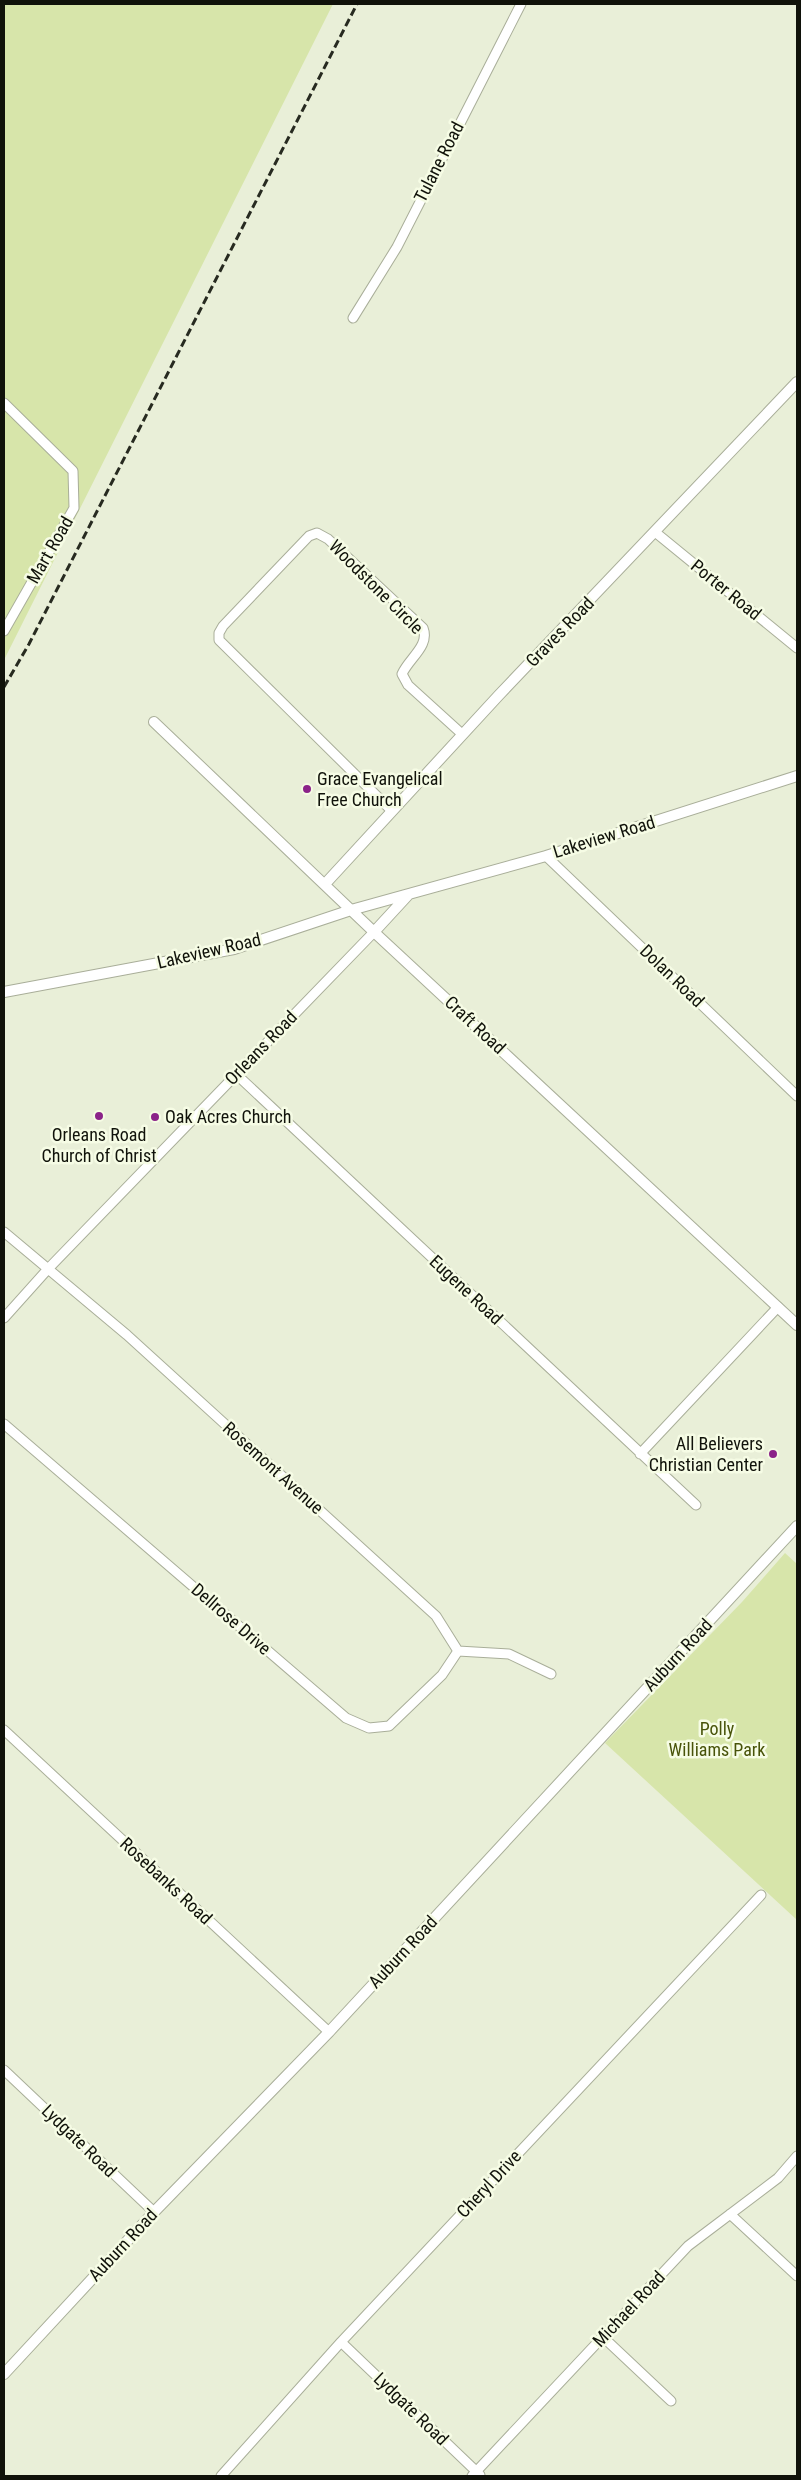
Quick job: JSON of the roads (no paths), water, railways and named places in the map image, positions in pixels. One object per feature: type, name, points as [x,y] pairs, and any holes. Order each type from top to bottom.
[{"type":"street","name":"Tulane Road","points":[[354,318],[397,247],[521,4]]},
{"type":"street","name":"Graves Road","points":[[325,884],[462,734],[797,382]]},
{"type":"street","name":"Mart Road","points":[[4,403],[73,471],[74,508],[4,631]]},
{"type":"street","name":"Woodstone Circle","points":[[391,810],[219,640],[222,626],[309,536],[316,532],[328,539],[423,628],[426,637],[424,643],[407,663],[402,674],[408,685],[462,734]]},
{"type":"street","name":"Porter Road","points":[[655,532],[797,648]]},
{"type":"street","name":"Craft Road","points":[[154,722],[374,932],[797,1326]]},
{"type":"street","name":"Lakeview Road","points":[[4,992],[234,949],[351,910],[546,856],[797,776]]},
{"type":"street","name":"Dolan Road","points":[[546,856],[797,1096]]},
{"type":"street","points":[[374,932],[410,894]]},
{"type":"street","name":"Orleans Road","points":[[4,1318],[47,1270],[374,932]]},
{"type":"street","name":"Eugene Road","points":[[236,1074],[696,1505]]},
{"type":"street","name":"Rosemont Avenue","points":[[4,1232],[47,1270],[127,1335],[436,1616],[458,1651]]},
{"type":"street","points":[[640,1454],[778,1307]]},
{"type":"street","name":"Dellrose Drive","points":[[4,1424],[346,1718],[369,1728],[389,1726],[442,1675],[458,1651]]},
{"type":"street","name":"Auburn Road","points":[[4,2374],[154,2212],[329,2032],[797,1526]]},
{"type":"street","points":[[458,1651],[509,1654],[550,1674]]},
{"type":"street","name":"Rosebanks Road","points":[[4,1730],[329,2032]]},
{"type":"street","name":"Cheryl Drive","points":[[221,2476],[341,2342],[761,1895]]},
{"type":"street","name":"Lydgate Road","points":[[4,2070],[154,2212]]},
{"type":"street","name":"Michael Road","points":[[476,2475],[688,2246],[778,2178],[797,2156]]},
{"type":"street","points":[[730,2214],[797,2276]]},
{"type":"street","points":[[603,2337],[671,2401]]},
{"type":"street","name":"Lydgate Road","points":[[341,2342],[476,2475]]},
{"type":"railway","points":[[4,687],[29,644],[357,4]]},
{"type":"place","name":"Grace Evangelical Free Church","points":[[307,789]]},
{"type":"place","name":"Orleans Road Church of Christ","points":[[99,1116]]},
{"type":"place","name":"Oak Acres Church","points":[[155,1117]]},
{"type":"place","name":"All Believers Christian Center","points":[[773,1454]]},
{"type":"park label","name":"Polly Williams Park","points":[[717,1739]]}]
